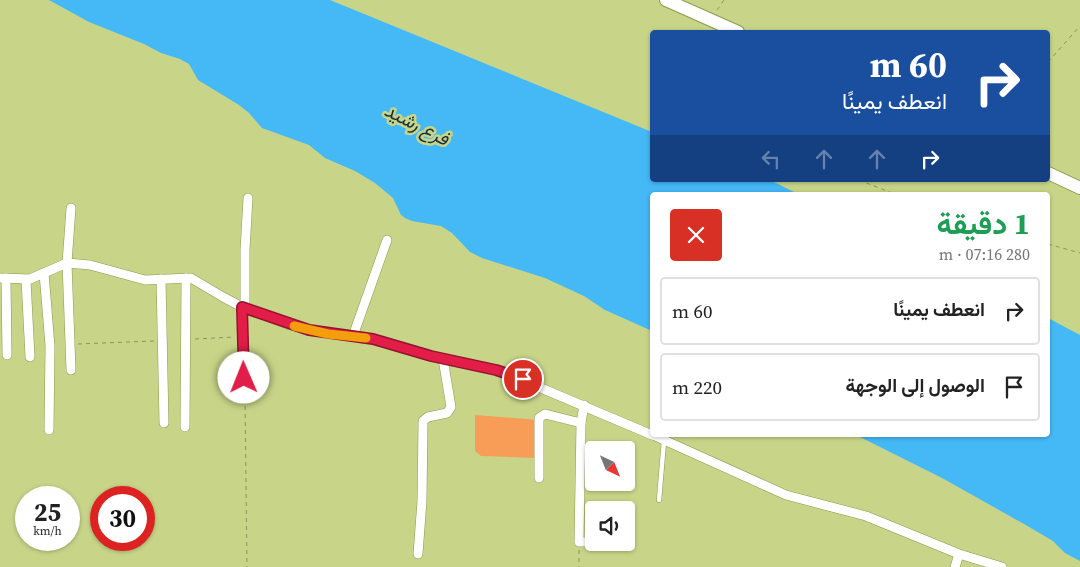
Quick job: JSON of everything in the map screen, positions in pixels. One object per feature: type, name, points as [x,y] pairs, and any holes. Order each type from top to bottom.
[{"type":"street","points":[[666,0],[734,30]]},
{"type":"street","points":[[1050,174],[1080,188]]},
{"type":"street","points":[[244,389],[243,307],[248,198]]},
{"type":"street","points":[[71,208],[67,263],[71,370]]},
{"type":"street","points":[[354,336],[387,240]]},
{"type":"street","points":[[7,355],[3,315],[3,278],[26,280],[67,263],[90,266],[137,279],[186,278],[197,281],[243,307],[309,330],[373,339],[443,359],[508,374],[650,434]]},
{"type":"street","points":[[44,273],[50,346],[49,430]]},
{"type":"street","points":[[186,278],[186,427]]},
{"type":"street","points":[[161,279],[164,423]]},
{"type":"street","points":[[26,280],[30,357]]},
{"type":"street","points":[[418,554],[422,501],[423,421],[428,417],[446,412],[451,407],[443,359]]},
{"type":"street","points":[[584,405],[580,423],[579,542],[585,542]]},
{"type":"street","points":[[539,478],[539,418],[544,414],[580,423]]},
{"type":"street","points":[[657,437],[786,495],[866,516],[959,554],[1002,567]]},
{"type":"street","points":[[955,567],[959,554]]},
{"type":"lane","points":[[659,500],[664,440]]},
{"type":"path","points":[[1050,60],[1080,26]]},
{"type":"path","points":[[864,182],[889,192]]},
{"type":"path","points":[[1050,245],[1080,253]]},
{"type":"path","points":[[185,339],[243,336]]},
{"type":"path","points":[[71,345],[163,340]]},
{"type":"path","points":[[244,389],[248,567]]},
{"type":"path","points":[[579,542],[579,567]]},
{"type":"shaded area","points":[[475,415],[539,420],[538,458],[481,456],[475,451]]},
{"type":"water","name":"فرع رشيد","points":[[49,0],[330,0],[650,131],[650,182],[774,182],[794,192],[650,192],[650,330],[605,310],[584,296],[545,278],[482,258],[470,252],[452,233],[441,226],[405,218],[401,215],[393,198],[375,183],[355,171],[325,158],[309,145],[262,128],[239,105],[198,80],[189,64],[89,22]]},
{"type":"water","points":[[1050,319],[1080,335],[1080,561],[1065,553],[1053,541],[942,478],[860,437],[1050,437]]},
{"type":"slow traffic","points":[[294,326],[328,334],[366,338]]},
{"type":"route","points":[[244,378],[242,307],[309,330],[373,339],[431,356],[496,370],[523,379]]}]
